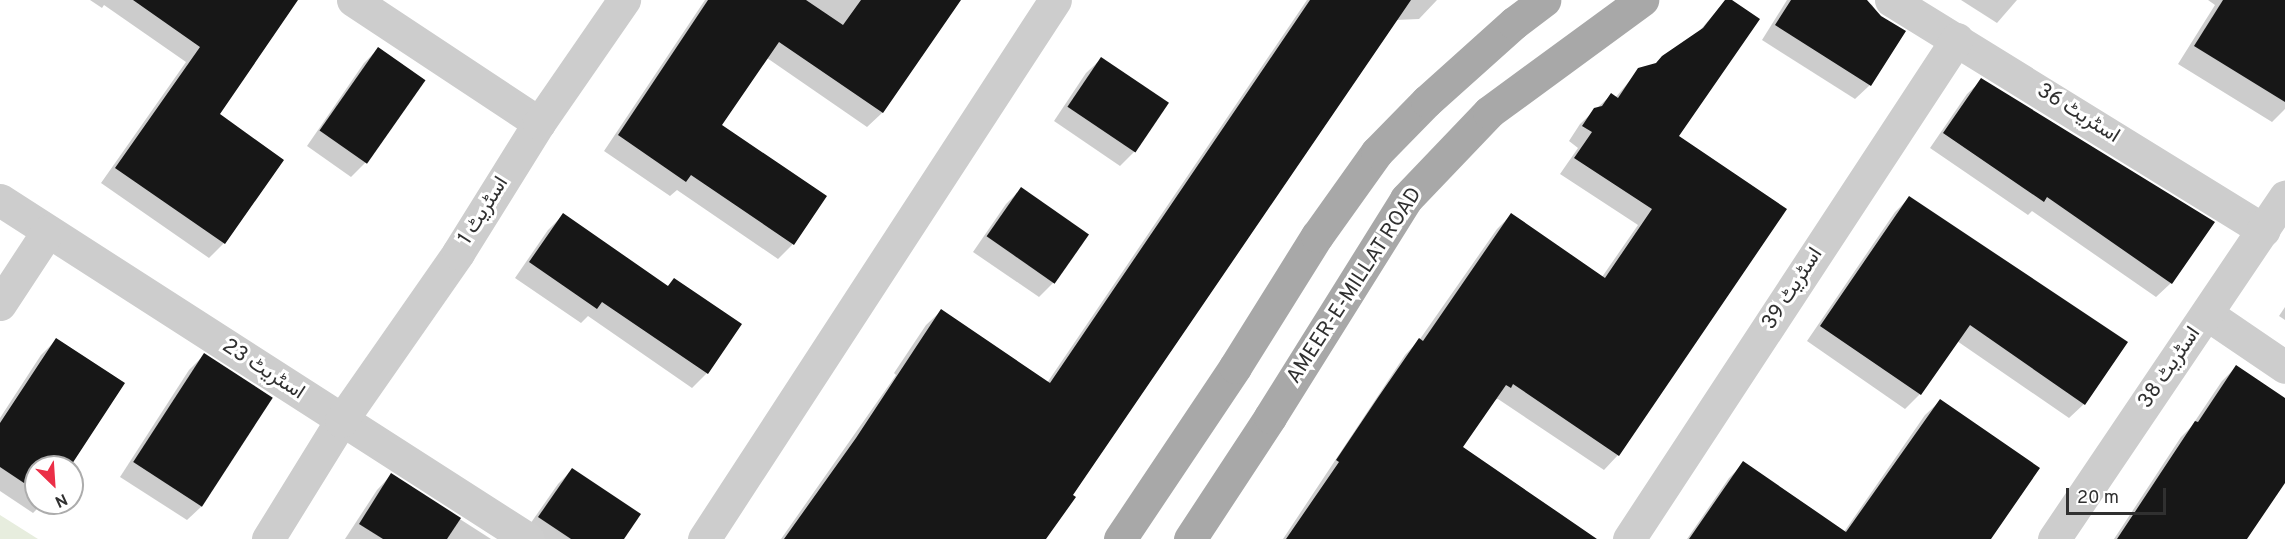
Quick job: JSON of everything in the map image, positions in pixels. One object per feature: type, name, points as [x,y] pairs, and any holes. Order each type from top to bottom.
[{"type":"main road","points":[[1120,539],[1235,367],[1317,236],[1377,152],[1443,87],[1514,23],[1544,0]]},
{"type":"main road","name":"AMEER-E-MILLAT ROAD","points":[[1190,539],[1270,417],[1406,199],[1489,112],[1566,53],[1642,0]]},
{"type":"street","points":[[353,0],[539,123]]},
{"type":"street","name":"اسٹریٹ 1","points":[[268,539],[341,421],[458,253],[539,123],[624,0]]},
{"type":"street","points":[[704,539],[1055,0]]},
{"type":"street","name":"اسٹریٹ 36","points":[[1891,0],[2264,230]]},
{"type":"street","name":"اسٹریٹ 39","points":[[1629,539],[1957,39]]},
{"type":"street","name":"اسٹریٹ 38","points":[[2054,539],[2285,197]]},
{"type":"street","name":"اسٹریٹ 23","points":[[0,200],[528,539]]},
{"type":"street","points":[[0,304],[48,231]]},
{"type":"street","points":[[2207,314],[2285,367]]},
{"type":"green space","points":[[0,515],[38,539],[0,539]]},
{"type":"building","points":[[133,0],[298,0],[220,114],[284,160],[225,244],[115,168],[200,47]]},
{"type":"building","points":[[708,0],[806,0],[843,25],[861,0],[961,0],[883,113],[779,42],[722,125],[827,196],[794,245],[691,175],[686,182],[618,135]]},
{"type":"building","points":[[1310,0],[1411,0],[1073,495],[1076,497],[1046,539],[784,539],[856,438],[941,309],[1050,383]]},
{"type":"building","points":[[1725,0],[1732,0],[1760,19],[1679,136],[1787,209],[1619,456],[1513,384],[1511,388],[1506,385],[1463,447],[1597,539],[1286,539],[1339,462],[1336,460],[1419,338],[1423,341],[1511,213],[1605,278],[1652,209],[1574,158],[1592,132],[1582,126],[1594,108],[1602,106],[1611,93],[1618,98],[1638,68],[1656,63],[1662,56],[1703,28]]},
{"type":"building","points":[[1791,0],[1867,0],[1881,16],[1906,31],[1871,86],[1775,25]]},
{"type":"building","points":[[2223,0],[2285,0],[2285,102],[2194,46]]},
{"type":"building","points":[[378,47],[426,80],[367,164],[319,131]]},
{"type":"building","points":[[1101,57],[1169,103],[1135,153],[1067,107]]},
{"type":"building","points":[[1981,78],[2215,222],[2172,284],[2047,197],[2044,202],[1943,133]]},
{"type":"building","points":[[1021,187],[1089,235],[1055,284],[987,236]]},
{"type":"building","points":[[1909,196],[2128,342],[2085,405],[1970,325],[1921,395],[1820,326]]},
{"type":"building","points":[[563,213],[668,286],[674,278],[742,324],[708,374],[602,302],[597,309],[529,262]]},
{"type":"building","points":[[56,338],[125,383],[78,455],[24,455],[24,483],[0,467],[0,423]]},
{"type":"building","points":[[204,353],[273,398],[202,507],[133,462]]},
{"type":"building","points":[[2236,365],[2285,398],[2285,483],[2247,539],[2117,539],[2195,421],[2198,422]]},
{"type":"building","points":[[1940,399],[2040,468],[1991,539],[1689,539],[1743,461],[1846,532]]},
{"type":"building","points":[[572,468],[641,514],[624,539],[571,539],[538,517]]},
{"type":"building","points":[[391,473],[461,518],[447,539],[383,539],[359,524]]}]
